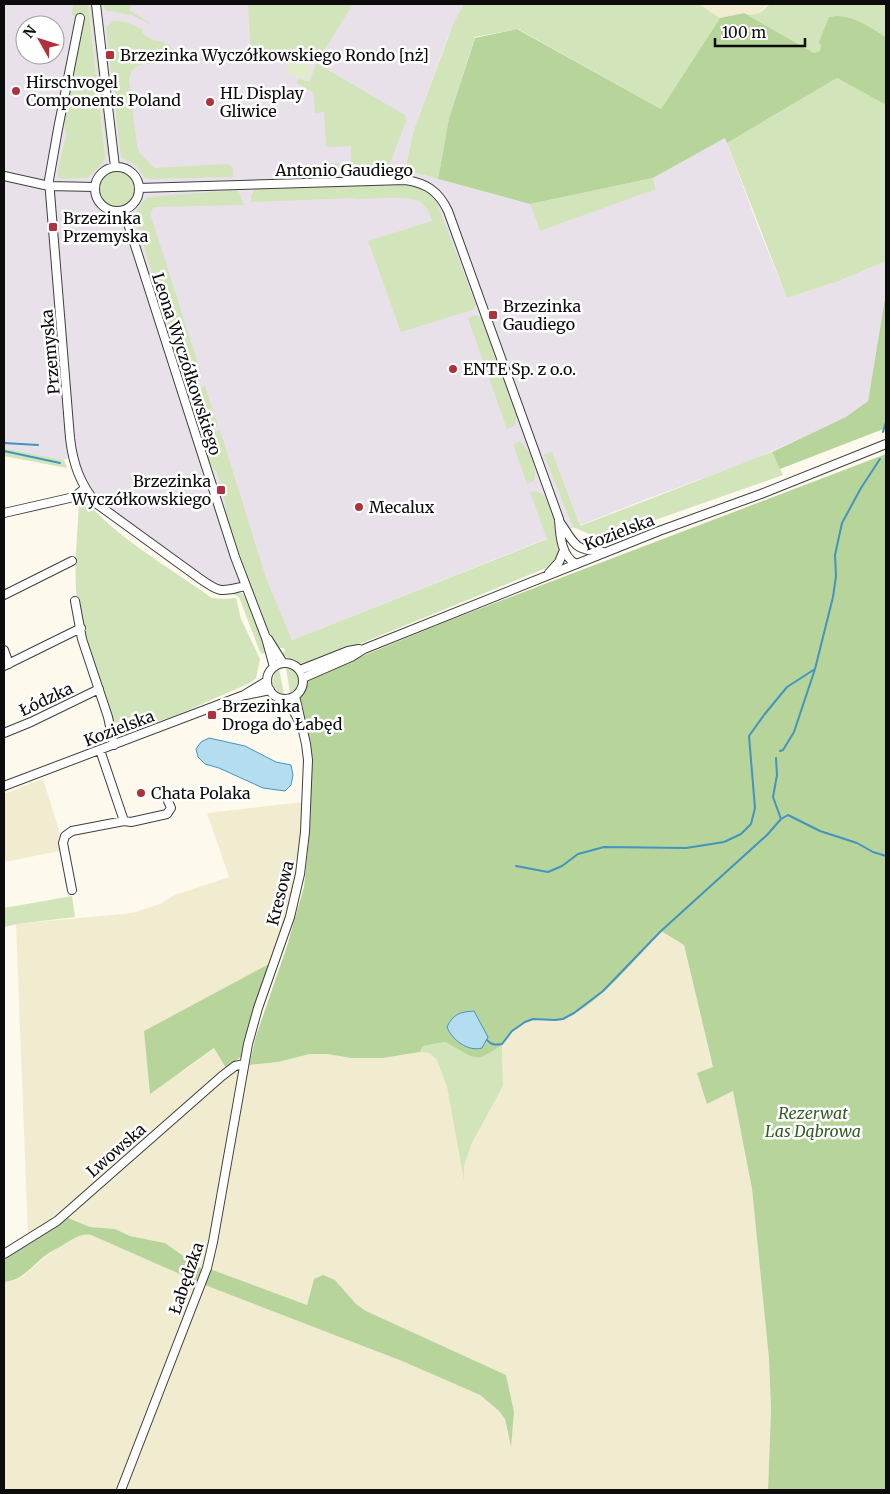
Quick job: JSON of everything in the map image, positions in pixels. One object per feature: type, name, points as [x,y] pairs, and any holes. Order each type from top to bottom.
[{"type":"street","points":[[96,4],[115,167]]},
{"type":"street","name":"Przemyska","points":[[80,18],[49,186],[70,438],[75,467],[85,488],[97,504],[213,588],[224,591],[245,586]]},
{"type":"street","points":[[115,167],[124,168],[133,173],[138,181],[138,197],[124,211],[112,211],[103,206],[97,199],[94,187],[97,179],[103,172],[115,167]]},
{"type":"street","points":[[4,176],[49,186],[94,187]]},
{"type":"street","name":"Antonio Gaudiego","points":[[139,188],[405,180],[422,183],[434,190],[448,211],[559,520],[564,550]]},
{"type":"street","name":"Leona Wyczółkowskiego","points":[[124,211],[245,586],[266,638],[274,666]]},
{"type":"street","name":"Kozielska","points":[[303,678],[351,657],[364,649],[605,552],[761,494],[886,444]]},
{"type":"street","points":[[4,513],[74,497],[85,488]]},
{"type":"street","name":"Antonio Gaudiego","points":[[559,520],[574,544],[576,564]]},
{"type":"street","points":[[574,544],[586,551],[605,552]]},
{"type":"street","points":[[564,550],[566,556],[576,564]]},
{"type":"street","points":[[546,576],[559,562],[564,550]]},
{"type":"street","points":[[4,595],[72,561]]},
{"type":"street","points":[[75,601],[82,639],[108,717],[114,745]]},
{"type":"street","points":[[4,650],[7,665],[81,628]]},
{"type":"street","name":"Leona Wyczółkowskiego","points":[[266,638],[283,663]]},
{"type":"street","name":"Kozielska","points":[[300,670],[348,651],[364,649]]},
{"type":"street","points":[[283,663],[291,664],[300,670],[303,678],[302,687],[295,696],[286,699],[277,697],[270,690],[268,682],[269,673],[274,666],[283,663]]},
{"type":"street","name":"Kozielska","points":[[4,786],[244,695],[268,682]]},
{"type":"street","name":"Łódzka","points":[[4,733],[98,689]]},
{"type":"street","name":"Kozielska","points":[[244,695],[270,690]]},
{"type":"street","name":"Kresowa","points":[[244,1064],[253,1024],[290,917],[300,874],[304,841],[308,760],[295,696]]},
{"type":"street","name":"Kresowa","points":[[286,699],[300,722]]},
{"type":"street","points":[[100,750],[124,821]]},
{"type":"street","points":[[72,890],[63,843],[63,839],[67,834],[72,831],[124,821],[131,822],[167,814],[171,808],[168,801]]},
{"type":"street","name":"Lwowska","points":[[4,1254],[57,1221],[222,1076],[235,1066],[244,1064]]},
{"type":"street","name":"Łabędzka","points":[[121,1490],[207,1268],[244,1064]]},
{"type":"shaded area","points":[[4,4],[464,4],[448,37],[413,132],[405,170],[530,204],[540,231],[656,188],[653,178],[725,138],[787,298],[839,281],[886,261],[886,292],[868,401],[847,417],[755,459],[644,500],[292,640],[285,625],[245,584],[226,589],[217,585],[101,501],[94,494],[83,474],[77,454],[64,460],[4,448]]},
{"type":"shaded area","points":[[699,4],[770,4],[755,15],[744,13],[720,18]]},
{"type":"shaded area","points":[[43,779],[59,830],[60,851],[4,862],[4,794]]},
{"type":"shaded area","points":[[303,802],[299,865],[290,905],[271,963],[179,1074],[215,1048],[226,1068],[67,1207],[28,1236],[16,924],[132,913],[160,904],[175,895],[229,877],[207,813]]},
{"type":"shaded area","points":[[661,931],[684,945],[713,1067],[707,1104],[733,1091],[752,1189],[769,1359],[771,1409],[768,1490],[4,1490],[4,1282],[23,1276],[50,1253],[76,1236],[85,1234],[198,1282],[402,1361],[480,1395],[499,1411],[505,1419],[510,1444],[506,1375],[366,1311],[356,1304],[335,1280],[314,1279],[307,1305],[210,1269],[249,1065],[278,1062],[310,1054],[327,1054],[351,1058],[383,1058],[420,1052],[429,1053],[437,1060],[447,1087],[464,1176],[464,1166],[472,1143],[503,1086],[502,1044],[507,1037],[519,1025],[533,1019],[555,1020],[574,1013],[603,991]]},
{"type":"shaded area","points":[[237,1070],[239,1072],[209,1250],[203,1270],[165,1243],[130,1236],[115,1229],[90,1227],[66,1217],[222,1080]]},
{"type":"green space","points":[[73,4],[88,4],[105,158],[103,163],[87,178],[62,179],[58,177],[58,170],[66,135],[63,120],[83,18],[72,15]]},
{"type":"green space","points":[[90,4],[92,4],[109,157],[107,155]]},
{"type":"green space","points":[[103,4],[132,4],[129,10],[150,24],[131,15],[105,10]]},
{"type":"green space","points":[[248,4],[353,4],[316,63],[281,55],[251,56]]},
{"type":"green space","points":[[464,4],[699,4],[720,18],[661,109],[518,29],[475,37],[449,118],[438,179],[405,170],[413,132],[454,22]]},
{"type":"green space","points":[[770,4],[886,4],[886,37],[852,18],[829,17],[820,51],[814,53],[744,13],[758,13]]},
{"type":"green space","points":[[744,13],[814,53],[820,51],[821,46],[819,42],[829,17],[852,18],[886,37],[886,105],[837,78],[727,143],[725,138],[653,178],[530,204],[438,179],[449,118],[475,38],[517,29],[661,109],[720,18]]},
{"type":"green space","points":[[113,21],[125,22],[136,26],[143,30],[142,33],[153,40],[164,42],[183,57],[194,60],[242,56],[242,59],[143,64],[133,70],[129,81],[137,145],[139,152],[153,167],[227,164],[233,168],[233,177],[150,179],[145,178],[136,166],[121,157],[106,28]]},
{"type":"green space","points":[[290,59],[312,67],[308,80],[286,73]]},
{"type":"green space","points":[[316,63],[405,115],[406,121],[387,171],[304,174],[300,171],[298,165],[351,163],[351,146],[326,147],[324,112],[315,113],[314,93],[297,83],[298,79],[310,82]]},
{"type":"green space","points":[[837,78],[886,105],[886,261],[839,281],[787,298],[727,143]]},
{"type":"green space","points":[[117,171],[130,176],[135,189],[130,202],[117,207],[104,202],[99,189],[104,176]]},
{"type":"green space","points":[[653,178],[656,189],[540,231],[530,204]]},
{"type":"green space","points":[[411,186],[421,190],[437,203],[476,305],[474,309],[469,311],[401,332],[368,241],[432,221],[427,210],[419,201],[397,198],[352,198],[251,202],[251,196],[255,189]]},
{"type":"green space","points":[[236,190],[240,194],[244,205],[154,207],[150,213],[201,373],[190,376],[184,374],[134,215],[148,197]]},
{"type":"green space","points":[[886,292],[886,428],[780,469],[772,452],[846,417],[868,401]]},
{"type":"green space","points":[[475,315],[481,317],[517,417],[514,426],[507,429],[468,318]]},
{"type":"green space","points":[[205,386],[218,426],[203,431],[190,394],[194,390]]},
{"type":"green space","points":[[220,430],[266,578],[292,640],[547,539],[530,492],[542,494],[548,504],[557,531],[560,548],[559,555],[551,566],[308,665],[301,665],[281,654],[285,651],[284,648],[277,648],[263,620],[229,526],[223,492],[217,473],[208,461],[201,436]]},
{"type":"green space","points":[[520,441],[530,454],[535,470],[534,481],[527,484],[513,444]]},
{"type":"green space","points":[[4,448],[64,460],[67,468],[4,456]]},
{"type":"green space","points":[[552,452],[580,526],[772,452],[783,475],[601,539],[573,527],[544,455]]},
{"type":"green space","name":"Rezerwat Las Dąbrowa","points":[[886,454],[886,1490],[768,1490],[771,1409],[769,1359],[752,1189],[733,1091],[707,1104],[697,1073],[713,1067],[684,945],[661,931],[616,980],[591,1002],[565,1018],[534,1020],[520,1025],[500,1046],[479,1058],[470,1056],[445,1042],[423,1046],[420,1052],[383,1058],[351,1058],[327,1054],[310,1054],[278,1062],[249,1065],[256,1036],[287,946],[304,887],[310,829],[311,765],[309,738],[299,702],[305,685],[311,677],[453,619]]},
{"type":"green space","points":[[82,497],[126,538],[212,598],[236,598],[241,619],[260,659],[256,678],[252,682],[177,715],[115,736],[88,652],[77,600],[76,550],[79,500]]},
{"type":"green space","points":[[238,592],[247,599],[267,652],[262,654],[260,652],[239,597],[231,593]]},
{"type":"green space","points":[[286,668],[291,669],[298,679],[297,686],[290,693]]},
{"type":"green space","points":[[279,669],[284,694],[278,692],[272,683],[275,672]]},
{"type":"green space","points":[[72,896],[75,917],[4,927],[4,908]]},
{"type":"green space","points":[[271,963],[252,1016],[242,1056],[226,1068],[214,1048],[150,1094],[144,1031]]},
{"type":"green space","points":[[445,1042],[470,1056],[479,1058],[502,1044],[503,1086],[472,1143],[464,1166],[464,1180],[447,1087],[437,1060],[429,1053],[420,1052],[423,1046]]},
{"type":"green space","points":[[66,1217],[90,1227],[115,1229],[130,1236],[165,1243],[203,1270],[198,1282],[91,1235],[84,1235],[78,1236],[51,1252],[23,1275],[4,1282],[4,1258]]},
{"type":"green space","points":[[210,1269],[307,1305],[314,1279],[323,1275],[335,1280],[356,1304],[366,1311],[506,1375],[514,1412],[511,1447],[505,1419],[499,1411],[480,1395],[402,1361],[205,1285]]},
{"type":"water","points":[[209,738],[245,746],[276,762],[291,765],[293,775],[291,785],[285,791],[263,788],[219,768],[205,764],[198,757],[196,749],[201,742]]},
{"type":"water","points":[[474,1011],[488,1037],[482,1048],[477,1049],[461,1044],[449,1032],[447,1027],[457,1014]]},
{"type":"waterway","points":[[883,432],[886,422]]},
{"type":"waterway","points":[[4,443],[38,445]]},
{"type":"waterway","points":[[4,451],[60,463]]},
{"type":"waterway","points":[[780,751],[783,750],[794,732],[815,669],[833,597],[836,576],[835,555],[842,523],[861,488],[880,459]]},
{"type":"waterway","points":[[516,866],[548,872],[562,866],[578,854],[604,847],[686,848],[724,842],[741,834],[751,824],[755,808],[749,736],[787,687],[815,669]]},
{"type":"waterway","points":[[487,1040],[493,1044],[502,1044],[512,1031],[525,1022],[533,1019],[563,1019],[574,1013],[603,991],[661,931],[767,835],[781,819],[773,797],[777,775],[776,758]]},
{"type":"waterway","points":[[781,819],[788,815],[820,831],[857,843],[873,852],[886,856]]},
{"type":"place","name":"Brzezinka Wyczółkowskiego Rondo [nż]","points":[[110,55]]},
{"type":"place","name":"Hirschvogel Components Poland","points":[[16,91]]},
{"type":"place","name":"HL Display Gliwice","points":[[210,102]]},
{"type":"place","name":"Brzezinka Przemyska","points":[[53,227]]},
{"type":"place","name":"Brzezinka Gaudiego","points":[[493,315]]},
{"type":"place","name":"ENTE Sp. z o.o.","points":[[453,369]]},
{"type":"place","name":"Brzezinka Wyczółkowskiego","points":[[221,490]]},
{"type":"place","name":"Mecalux","points":[[359,507]]},
{"type":"place","name":"Brzezinka Droga do Łabęd","points":[[212,715]]},
{"type":"place","name":"Chata Polaka","points":[[141,793]]}]
